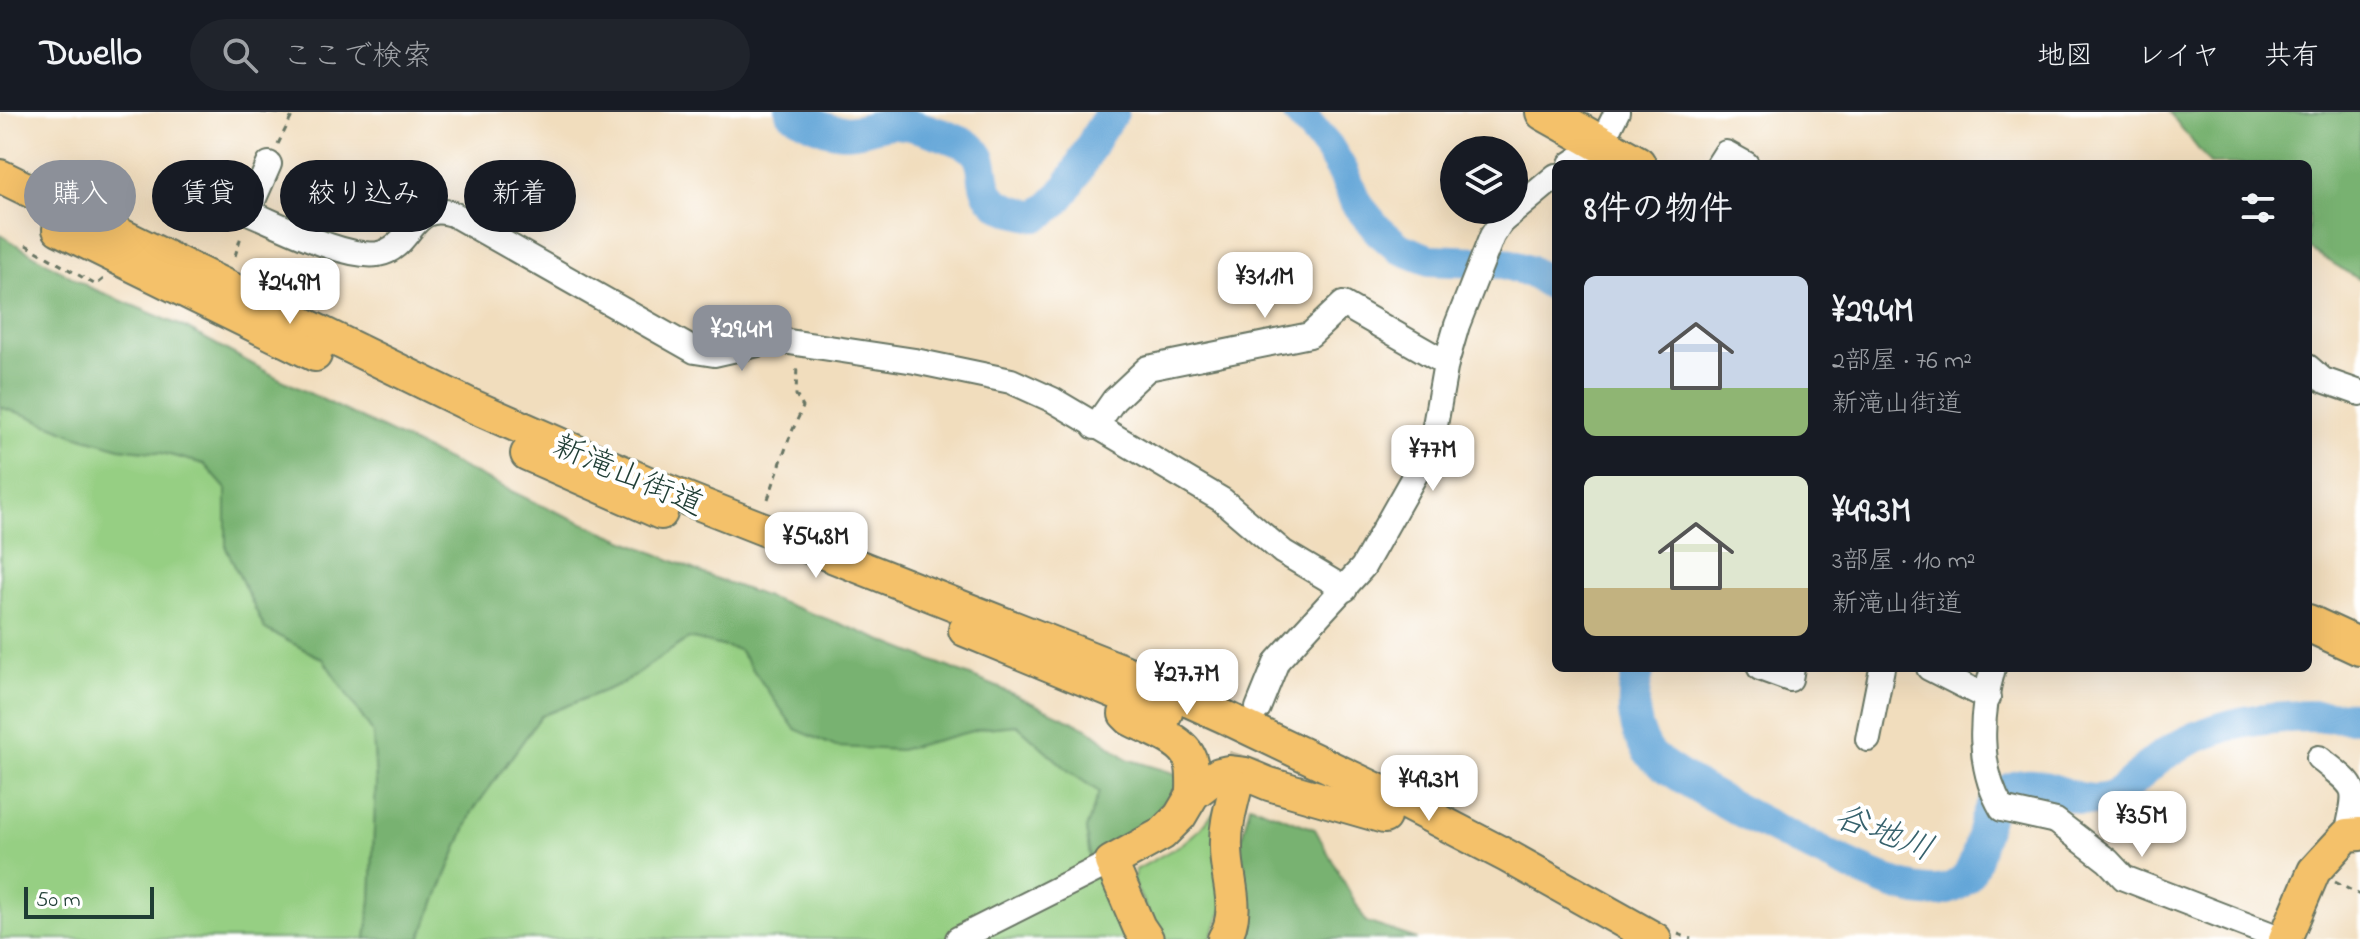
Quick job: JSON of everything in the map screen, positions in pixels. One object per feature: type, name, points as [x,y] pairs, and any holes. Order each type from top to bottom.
[{"type":"highway","points":[[1544,112],[1630,160]]},
{"type":"highway","points":[[2312,625],[2360,647]]},
{"type":"main road","points":[[0,152],[461,378],[566,426],[604,464]]},
{"type":"main road","name":"新滝山街道","points":[[0,176],[394,369],[604,464],[1134,675],[1405,803],[1507,856],[1614,929]]},
{"type":"main road","name":"新滝山街道","points":[[0,200],[321,358],[587,482],[1184,721],[1614,929],[1655,939]]},
{"type":"main road","points":[[657,487],[788,517],[978,590],[1409,781],[1578,872],[1592,884],[1614,929]]},
{"type":"main road","points":[[1097,684],[1130,719],[1178,743],[1187,753],[1191,760],[1193,794]]},
{"type":"main road","points":[[1147,939],[1111,862],[1162,834],[1180,816],[1193,794],[1219,774],[1236,772],[1384,817]]},
{"type":"main road","points":[[1224,939],[1233,924],[1226,844],[1236,786]]},
{"type":"main road","points":[[2291,937],[2314,871],[2348,838]]},
{"type":"street","points":[[1577,160],[1601,144],[1617,112]]},
{"type":"street","points":[[1722,160],[1726,153],[1739,160]]},
{"type":"street","points":[[264,175],[269,164]]},
{"type":"street","points":[[1257,713],[1277,661],[1363,567],[1424,457],[1433,437],[1446,363],[1457,325],[1485,250],[1501,222],[1552,179]]},
{"type":"street","points":[[264,219],[343,251],[365,255],[382,253],[394,246],[419,219],[429,211],[440,209],[695,351],[714,354],[776,340],[915,361],[1011,381],[1053,400],[1222,500],[1283,552],[1345,589]]},
{"type":"street","points":[[1095,427],[1114,400],[1148,368],[1310,335],[1343,304],[1446,363]]},
{"type":"street","points":[[2312,370],[2323,380],[2360,393]]},
{"type":"street","points":[[1771,672],[1790,679],[1791,672]]},
{"type":"street","points":[[1868,739],[1880,672]]},
{"type":"street","points":[[1937,672],[1988,698]]},
{"type":"street","points":[[1992,672],[1984,764],[1997,801],[2056,821],[2108,861],[2124,878],[2291,937]]},
{"type":"street","points":[[2319,758],[2350,783],[2356,795],[2348,838]]},
{"type":"street","points":[[958,939],[1111,862]]},
{"type":"path","points":[[261,112],[292,113]]},
{"type":"path","points":[[269,164],[292,113]]},
{"type":"path","points":[[235,256],[242,232]]},
{"type":"path","points":[[26,245],[96,285],[108,274]]},
{"type":"path","points":[[768,499],[803,407],[796,395],[794,343]]},
{"type":"green space","points":[[2169,112],[2360,112],[2360,280],[2312,250],[2312,160],[2207,160]]},
{"type":"green space","points":[[0,235],[89,287],[186,328],[278,378],[538,504],[709,576],[838,623],[995,686],[1087,728],[1127,759],[1177,774],[1176,799],[1170,810],[1151,828],[1090,858],[1086,829],[1099,792],[1070,772],[1017,725],[984,728],[900,750],[836,747],[795,729],[739,650],[689,638],[623,683],[541,716],[472,812],[420,939],[366,939],[371,900],[376,783],[373,733],[323,659],[265,629],[226,548],[226,489],[204,464],[162,453],[120,448],[0,407]]},
{"type":"green space","points":[[0,407],[120,448],[162,453],[204,464],[226,488],[226,548],[265,629],[323,659],[373,733],[376,783],[371,900],[366,939],[0,939]]},
{"type":"green space","points":[[689,638],[739,650],[795,729],[984,728],[1017,725],[1070,772],[1100,792],[1086,829],[1090,857],[1127,939],[420,939],[472,812],[541,716],[623,683]]},
{"type":"green space","points":[[1220,805],[1223,908],[1211,939],[1162,939],[1132,881],[1136,870],[1182,844],[1200,829]]},
{"type":"green space","points":[[1250,805],[1315,829],[1366,922],[1417,939],[1236,939],[1239,849]]},
{"type":"waterway","name":"谷地川","points":[[791,112],[821,127],[837,131],[896,123],[961,142],[977,154],[987,191],[996,202],[1036,216],[1049,208],[1070,183],[1113,112]]},
{"type":"waterway","name":"谷地川","points":[[1298,112],[1328,147],[1356,203],[1378,230],[1399,248],[1429,260],[1504,263],[1531,272],[1552,285]]},
{"type":"waterway","name":"谷地川","points":[[1638,672],[1634,699],[1635,720],[1647,750],[1661,763],[1687,781],[1805,844],[1876,877],[1926,891],[1944,890],[1959,884],[1969,873],[1995,802],[2017,786],[2042,786],[2078,798],[2104,799],[2120,792],[2162,756],[2209,732],[2282,717],[2360,717]]},
{"type":"tunnel","points":[[1236,786],[1256,718]]}]
